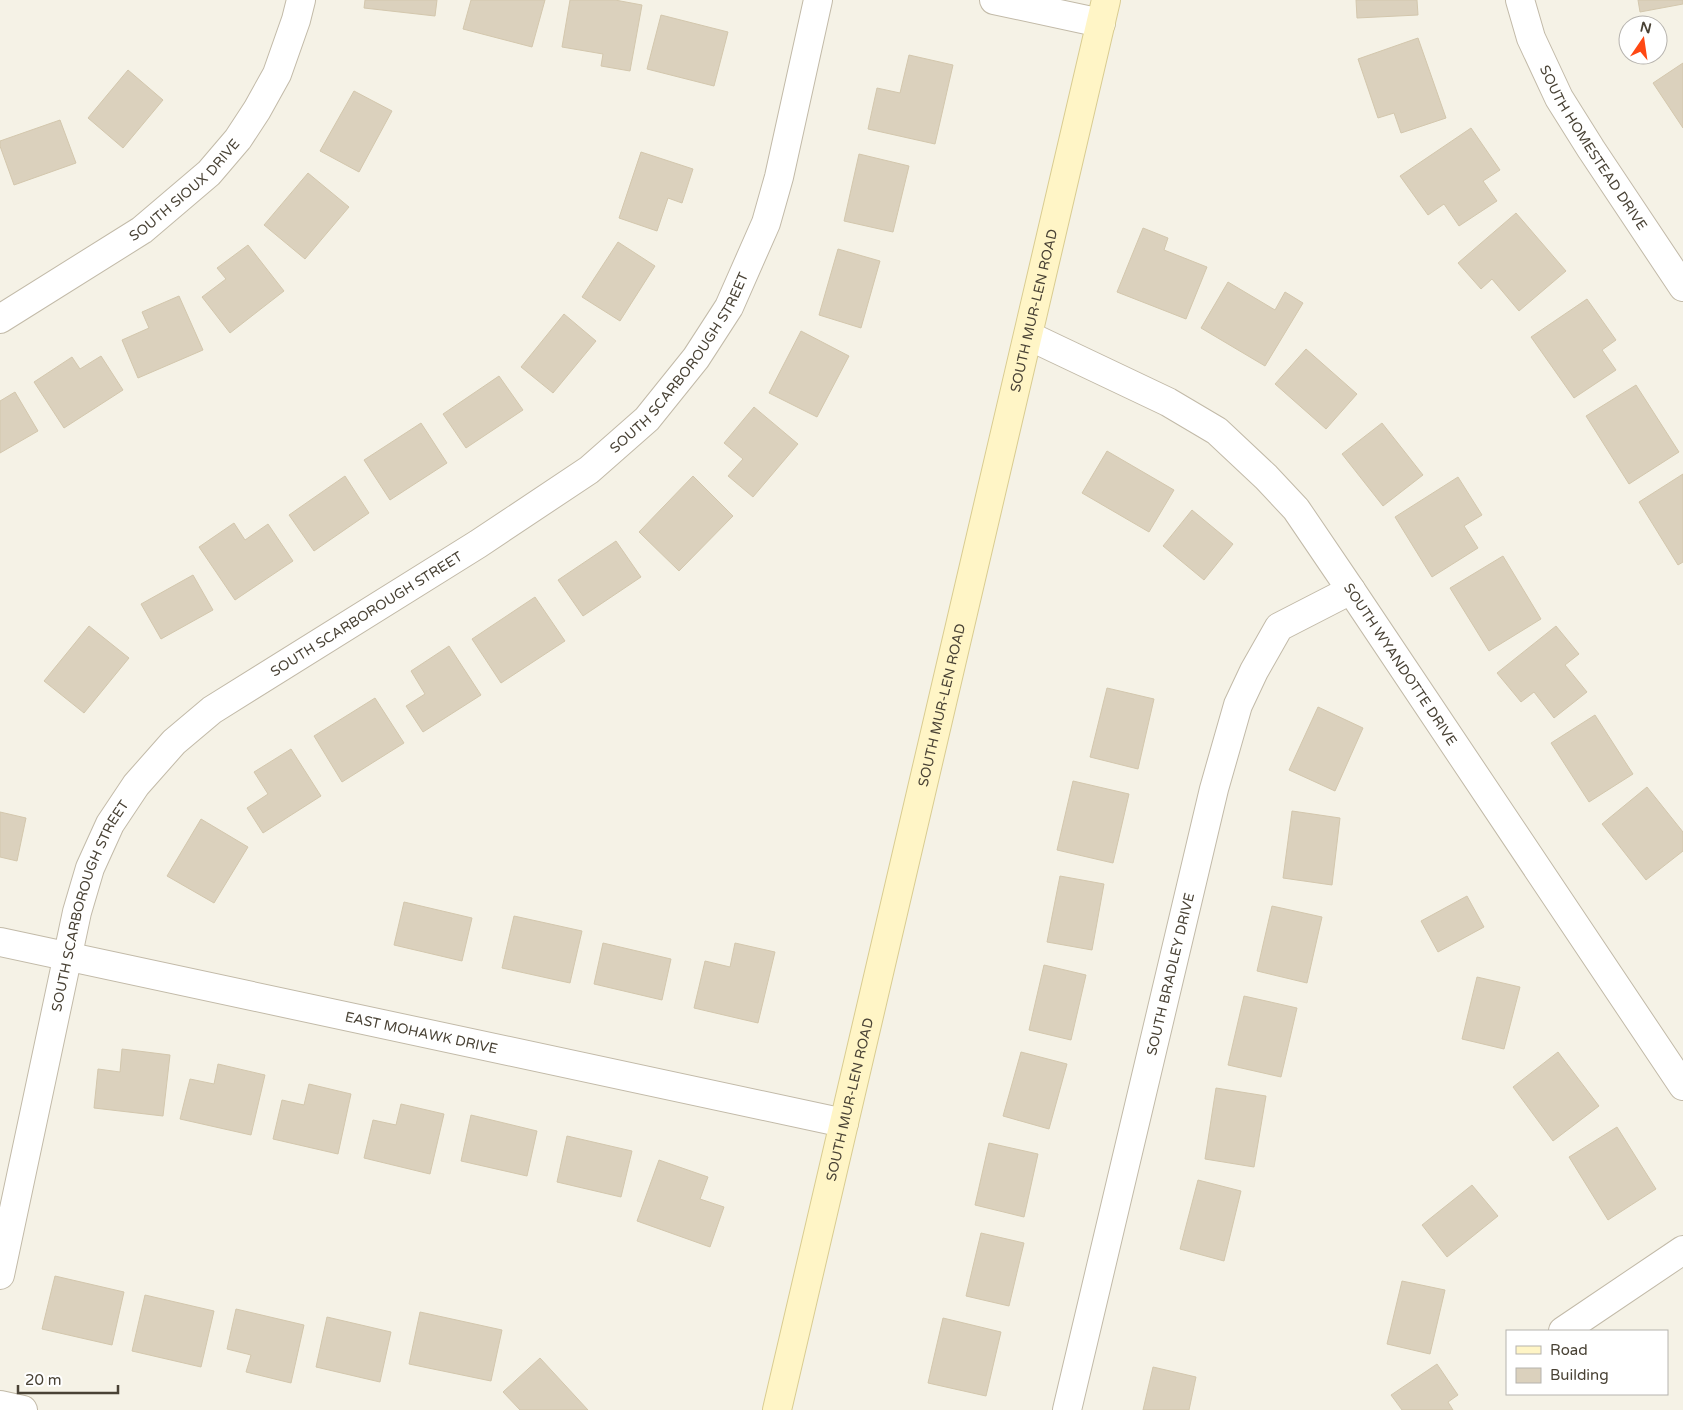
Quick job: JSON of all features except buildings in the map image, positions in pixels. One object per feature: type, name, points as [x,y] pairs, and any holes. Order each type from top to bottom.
[{"type":"main road","name":"SOUTH MUR-LEN ROAD","points":[[777,1410],[1104,11]]},
{"type":"street","name":"SOUTH SIOUX DRIVE","points":[[0,319],[142,230],[209,173],[238,139],[277,74],[296,20],[300,0]]},
{"type":"street","name":"SOUTH SCARBOROUGH STREET","points":[[0,1274],[77,912],[90,868],[110,824],[136,785],[174,742],[212,710],[478,544],[589,470],[646,419],[696,358],[729,307],[766,224],[779,177],[818,0]]},
{"type":"street","points":[[994,0],[1104,11]]},
{"type":"street","name":"SOUTH HOMESTEAD DRIVE","points":[[1520,0],[1531,38],[1559,98],[1683,287]]},
{"type":"street","name":"SOUTH WYANDOTTE DRIVE","points":[[1029,336],[1168,402],[1217,432],[1266,477],[1296,509],[1683,1086]]},
{"type":"street","name":"SOUTH BRADLEY DRIVE","points":[[1067,1410],[1212,799],[1238,705],[1254,671],[1279,627],[1351,590]]},
{"type":"street","name":"EAST MOHAWK DRIVE","points":[[0,942],[844,1123]]},
{"type":"street","points":[[1564,1330],[1683,1250]]},
{"type":"street","points":[[0,1405],[23,1410]]}]
